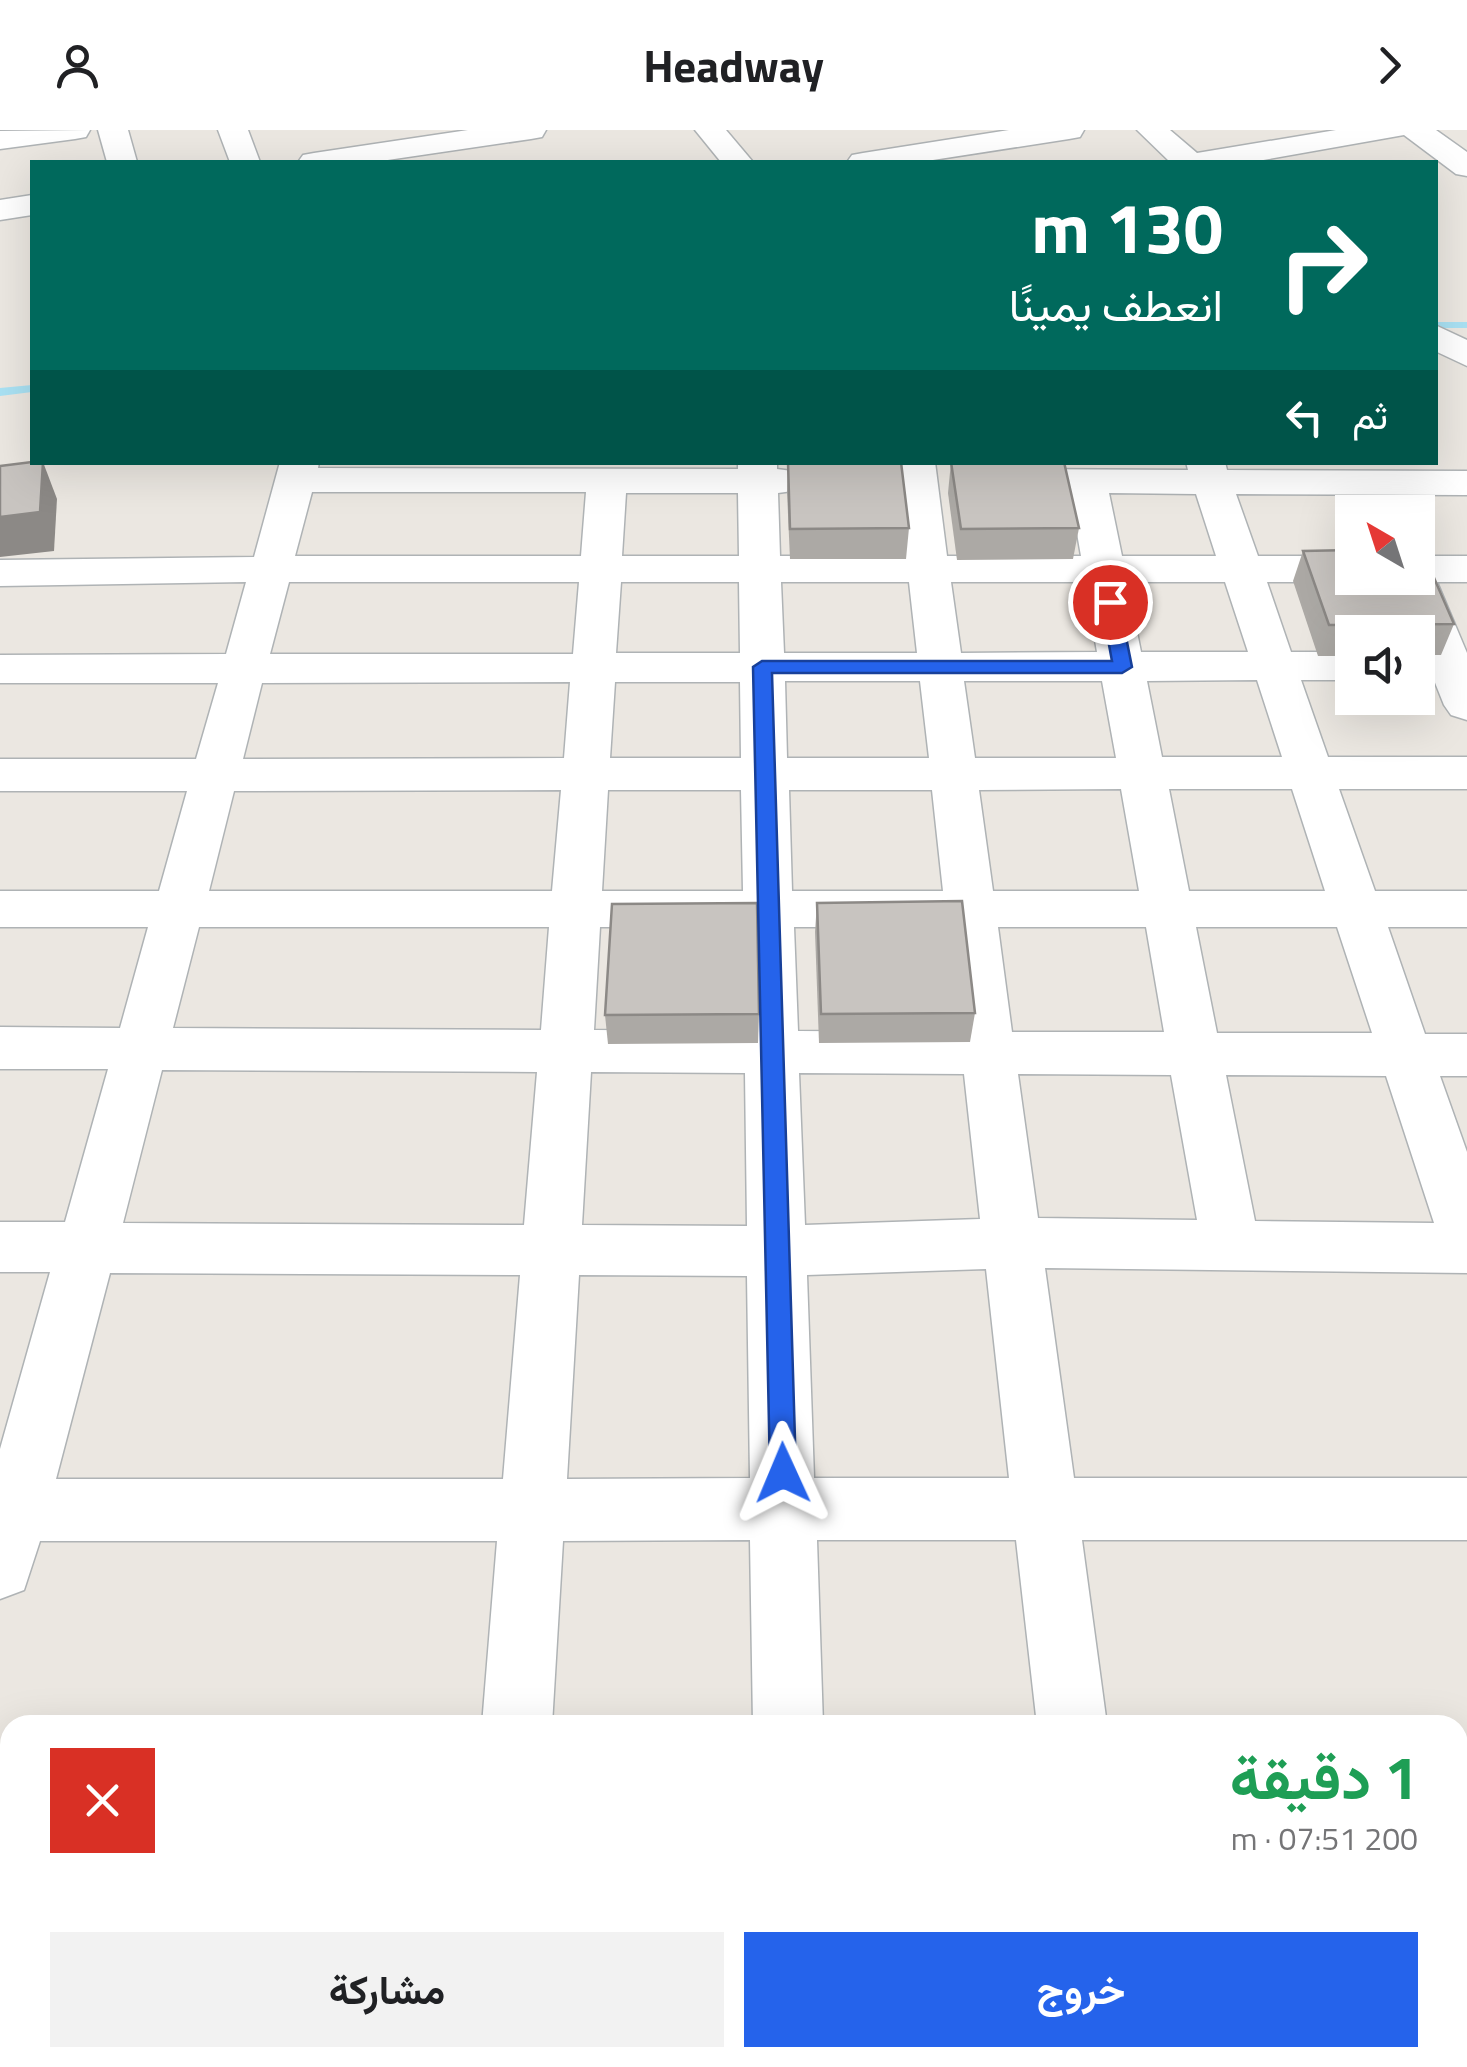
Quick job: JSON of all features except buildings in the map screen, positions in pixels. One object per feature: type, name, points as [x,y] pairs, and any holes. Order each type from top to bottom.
[{"type":"street","points":[[2,137],[75,130]]},
{"type":"street","points":[[113,130],[121,160]]},
{"type":"street","points":[[232,130],[244,160]]},
{"type":"street","points":[[322,160],[363,149],[531,130]]},
{"type":"street","points":[[710,130],[736,160]]},
{"type":"street","points":[[876,160],[1069,130]]},
{"type":"street","points":[[1152,130],[1186,160]]},
{"type":"street","points":[[1211,160],[1392,130]]},
{"type":"street","points":[[1416,130],[1467,166]]},
{"type":"street","points":[[1438,181],[1467,176]]},
{"type":"street","points":[[0,210],[30,205]]},
{"type":"street","points":[[1438,338],[1467,355]]},
{"type":"street","points":[[837,481],[757,472],[607,481],[298,471],[87,1247],[5,1529],[534,1509],[1467,1508]]},
{"type":"street","points":[[757,472],[788,1715]]},
{"type":"street","points":[[1208,472],[1467,1235]]},
{"type":"street","points":[[1071,1715],[928,569],[903,475],[1087,480],[1208,472],[1375,486],[1467,483]]},
{"type":"street","points":[[1087,480],[1231,1248]]},
{"type":"street","points":[[518,1715],[607,481]]},
{"type":"street","points":[[0,574],[272,569],[1335,569]]},
{"type":"street","points":[[1435,569],[1467,570]]},
{"type":"street","points":[[1420,595],[1451,676]]},
{"type":"street","points":[[0,669],[1335,666]]},
{"type":"street","points":[[0,775],[1467,773]]},
{"type":"street","points":[[0,910],[1467,909]]},
{"type":"street","points":[[0,1048],[1467,1055]]},
{"type":"street","points":[[0,1247],[778,1250],[1012,1243],[1467,1248]]},
{"type":"waterway","points":[[1438,325],[1467,325]]},
{"type":"waterway","points":[[0,392],[30,389]]},
{"type":"route","points":[[783,1473],[762,667],[1122,667],[1110,602]]}]
